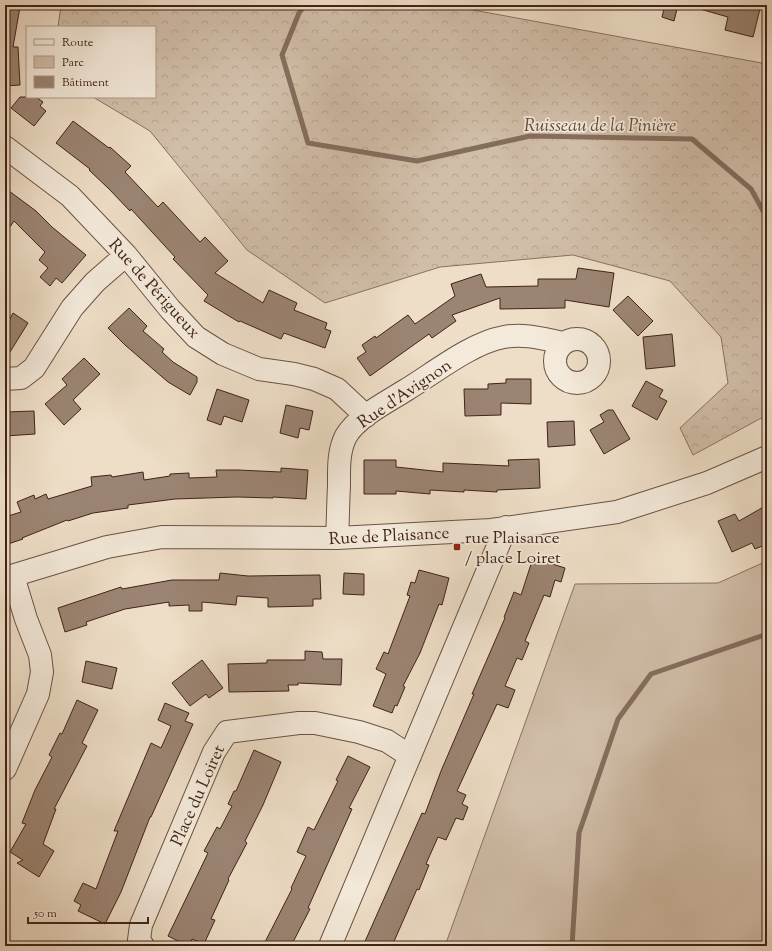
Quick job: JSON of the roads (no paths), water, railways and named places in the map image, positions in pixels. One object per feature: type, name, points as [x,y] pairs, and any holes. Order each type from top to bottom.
[{"type":"street","name":"Rue de Périgueux","points":[[5,147],[70,196],[126,255],[170,309],[196,337],[223,354],[258,369],[314,379],[337,389],[366,416]]},
{"type":"street","points":[[5,379],[21,378],[34,368],[72,308],[96,282],[126,255]]},
{"type":"street","name":"Rue d'Avignon","points":[[337,538],[340,455],[345,437],[352,427],[366,416],[455,358],[487,342],[504,337],[534,336],[564,343]]},
{"type":"street","name":"Rue de Plaisance","points":[[9,577],[107,547],[162,537],[337,538],[491,530],[617,512],[707,483],[767,457]]},
{"type":"street","points":[[330,946],[506,527]]},
{"type":"street","points":[[5,770],[38,694],[42,672],[40,655],[9,577]]},
{"type":"street","name":"Place du Loiret","points":[[143,946],[139,940],[141,924],[214,752],[227,732],[299,723],[315,723],[359,732],[387,741],[410,756]]},
{"type":"waterway","name":"Ruisseau de la Pinière","points":[[305,5],[299,13],[282,55],[308,143],[417,161],[530,136],[692,139],[751,189],[767,218]]},
{"type":"waterway","name":"Ruisseau de la Pinière","points":[[572,946],[579,833],[618,719],[651,674],[767,634]]},
{"type":"place","name":"rue Plaisance / place Loiret","points":[[457,547]]}]
